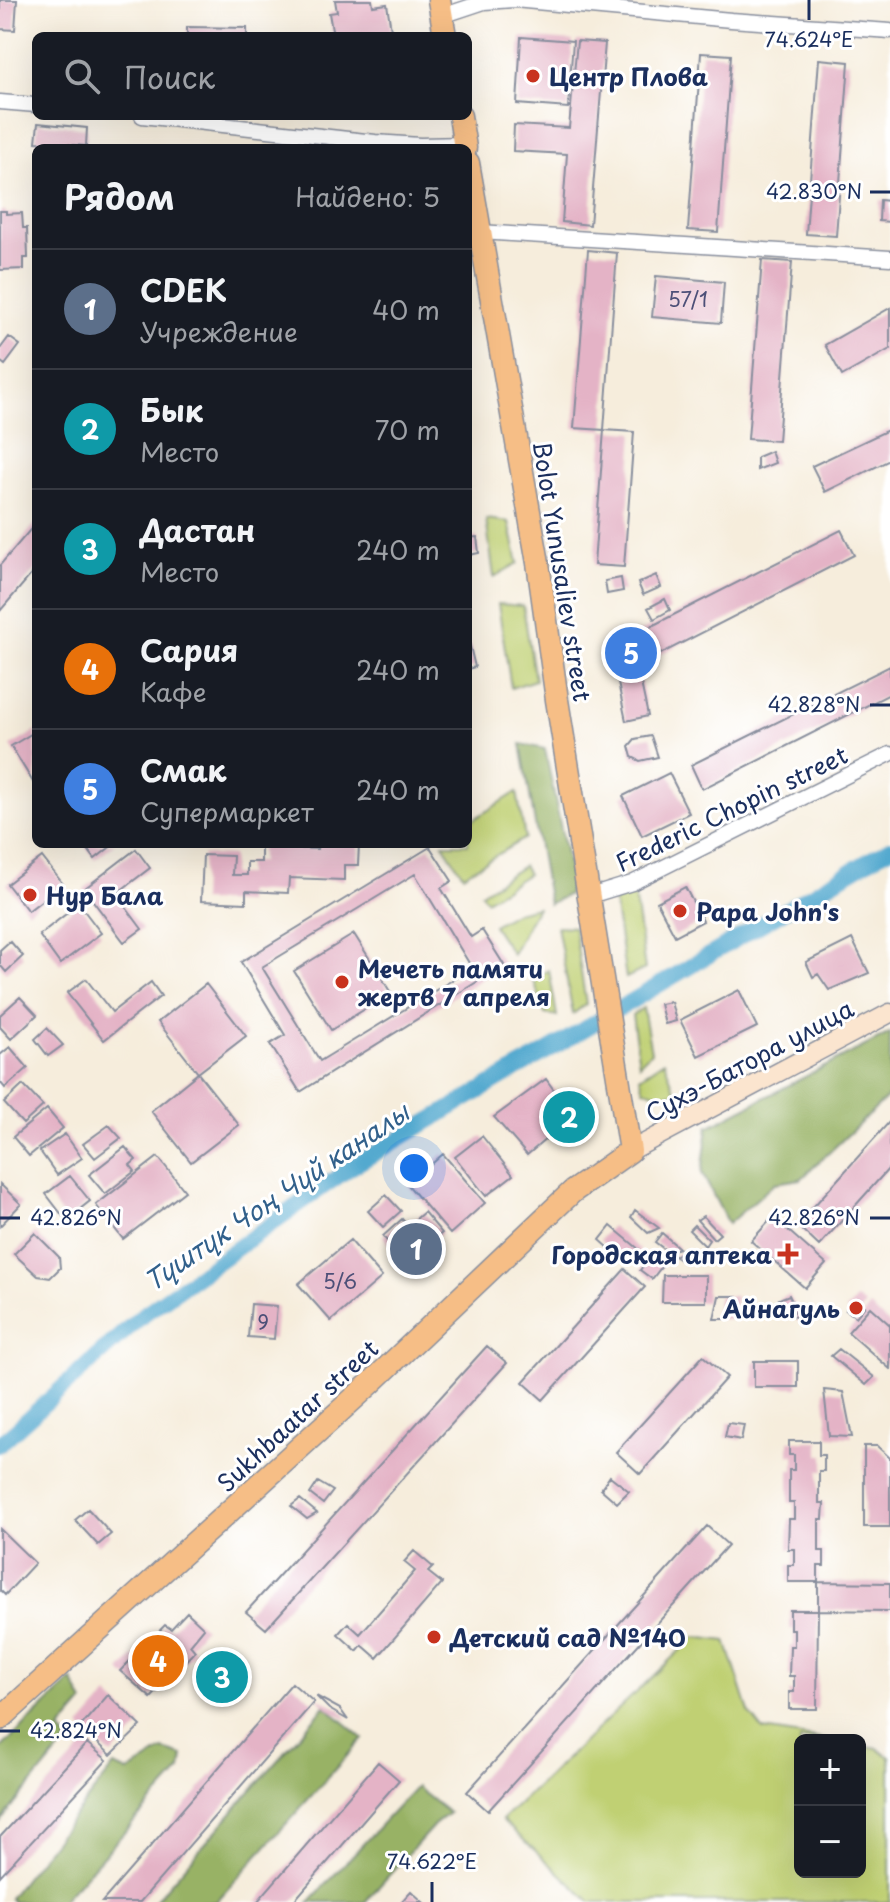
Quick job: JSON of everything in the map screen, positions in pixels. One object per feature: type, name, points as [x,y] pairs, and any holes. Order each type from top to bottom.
[{"type":"main road","name":"Bolot Yunusaliev street","points":[[461,120],[465,144]]},
{"type":"main road","name":"Bolot Yunusaliev street","points":[[472,186],[538,563],[557,700],[630,1151]]},
{"type":"main road","name":"Сухэ-Батора улица","points":[[630,1151],[890,1013]]},
{"type":"main road","name":"Sukhbaatar street","points":[[0,1719],[372,1382],[572,1192],[630,1151]]},
{"type":"street","points":[[442,17],[484,2],[514,0],[890,31]]},
{"type":"street","points":[[0,102],[32,105]]},
{"type":"street","points":[[178,120],[405,144]]},
{"type":"street","points":[[480,232],[890,258]]},
{"type":"street","name":"Frederic Chopin street","points":[[590,896],[632,883],[890,754]]},
{"type":"green space","points":[[486,519],[509,522],[518,563],[494,577]]},
{"type":"green space","points":[[498,604],[523,606],[535,680],[511,688]]},
{"type":"green space","points":[[521,744],[545,749],[571,879],[569,894],[549,904]]},
{"type":"green space","points":[[517,792],[525,838],[463,875],[446,848],[472,848],[472,820]]},
{"type":"green space","points":[[523,866],[528,874],[486,900],[481,893]]},
{"type":"green space","points":[[634,892],[645,969],[626,978],[614,901]]},
{"type":"green space","points":[[537,907],[512,954],[493,925],[516,912]]},
{"type":"green space","points":[[557,926],[574,927],[586,1004],[573,1014]]},
{"type":"green space","points":[[549,970],[557,1016],[545,1014],[533,978]]},
{"type":"green space","points":[[643,1008],[651,1052],[639,1064],[632,1015]]},
{"type":"green space","points":[[890,1033],[890,1095],[801,1179],[775,1183],[728,1224],[702,1173],[708,1127]]},
{"type":"green space","points":[[664,1061],[676,1093],[662,1094],[644,1089],[640,1077]]},
{"type":"green space","points":[[694,1637],[726,1641],[749,1712],[763,1730],[794,1735],[794,1878],[866,1878],[866,1746],[878,1748],[890,1757],[890,1902],[591,1902],[502,1820]]},
{"type":"green space","points":[[72,1680],[84,1702],[60,1730],[68,1740],[0,1822],[0,1749]]},
{"type":"green space","points":[[325,1706],[363,1738],[216,1902],[154,1902]]},
{"type":"green space","points":[[163,1750],[183,1756],[181,1770],[61,1902],[13,1902],[9,1898],[114,1766],[128,1772]]},
{"type":"green space","points":[[416,1787],[449,1813],[434,1825],[365,1902],[309,1902]]},
{"type":"building","points":[[0,0],[17,0],[15,30],[0,29]]},
{"type":"building","points":[[335,0],[372,0],[373,6],[387,4],[391,32],[332,32],[329,13],[337,12]]},
{"type":"building","points":[[187,27],[247,28],[247,32],[187,32]]},
{"type":"building","points":[[521,37],[573,41],[568,108],[517,104]]},
{"type":"building","points":[[577,41],[605,43],[590,225],[562,222],[567,154],[513,151],[514,125],[569,128]]},
{"type":"building","points":[[701,53],[731,55],[718,232],[688,230]]},
{"type":"building","points":[[819,59],[849,62],[836,236],[806,234]]},
{"type":"building","points":[[38,123],[87,128],[86,144],[36,142]]},
{"type":"building","points":[[880,200],[890,201],[890,222],[879,221]]},
{"type":"building","points":[[0,211],[6,211],[6,214],[22,213],[23,228],[27,228],[28,258],[24,258],[24,269],[0,270]]},
{"type":"building","points":[[588,250],[617,253],[604,430],[574,428]]},
{"type":"building","points":[[762,260],[792,262],[778,441],[748,439]]},
{"type":"building","points":[[656,276],[724,282],[721,323],[652,317]]},
{"type":"building","points":[[890,308],[890,349],[842,376],[825,345]]},
{"type":"building","points":[[9,337],[20,345],[5,365],[0,361],[0,349]]},
{"type":"building","points":[[890,429],[890,460],[825,492],[812,466]]},
{"type":"building","points":[[604,430],[634,432],[624,567],[594,565]]},
{"type":"building","points":[[771,451],[775,463],[757,470],[757,457]]},
{"type":"building","points":[[32,528],[32,574],[0,611],[0,565]]},
{"type":"building","points":[[841,530],[854,555],[647,661],[645,657],[625,666],[617,648],[637,640],[634,635]]},
{"type":"building","points":[[477,537],[479,553],[472,554],[472,538]]},
{"type":"building","points":[[656,575],[661,587],[643,595],[638,583]]},
{"type":"building","points":[[621,578],[623,591],[607,594],[605,581]]},
{"type":"building","points":[[665,599],[670,610],[654,619],[648,608]]},
{"type":"building","points":[[890,666],[890,694],[702,789],[691,765]]},
{"type":"building","points":[[640,678],[648,716],[626,721],[618,683]]},
{"type":"building","points":[[32,733],[32,780],[11,746]]},
{"type":"building","points":[[651,736],[658,757],[640,761],[632,757],[629,746],[635,739]]},
{"type":"building","points":[[669,773],[689,813],[642,836],[623,796]]},
{"type":"building","points":[[87,848],[109,848],[95,859]]},
{"type":"building","points":[[261,848],[359,848],[358,865],[344,865],[344,880],[289,878],[288,893],[246,891],[246,903],[201,901],[203,855],[233,856],[232,875],[247,875],[247,862],[261,862]]},
{"type":"building","points":[[431,848],[452,881],[441,888],[471,937],[482,930],[504,965],[300,1092],[270,1044],[285,1035],[241,962]],"holes":[[[415,874],[472,968],[320,1061],[262,967]]]},
{"type":"building","points":[[136,849],[150,868],[116,894],[142,929],[124,942],[84,889]]},
{"type":"building","points":[[42,857],[63,884],[28,911],[7,884]]},
{"type":"building","name":"Papa John's","points":[[685,887],[703,921],[675,936],[657,902]]},
{"type":"building","points":[[79,904],[101,933],[60,964],[39,935]]},
{"type":"building","name":"Мечеть памяти жертв 7 апреля","points":[[354,934],[391,993],[331,1030],[294,971]]},
{"type":"building","points":[[852,939],[869,973],[829,990],[818,974],[813,977],[806,962]]},
{"type":"building","points":[[10,941],[23,956],[6,972],[0,965],[0,950]]},
{"type":"building","points":[[86,979],[112,1012],[151,982],[161,996],[104,1040],[67,993]]},
{"type":"building","points":[[206,984],[246,1036],[198,1073],[158,1022]]},
{"type":"building","points":[[739,990],[757,1027],[698,1056],[680,1020]]},
{"type":"building","points":[[20,997],[37,1015],[11,1039],[0,1027],[0,1015]]},
{"type":"building","points":[[671,1002],[676,1021],[665,1024],[660,1004]]},
{"type":"building","points":[[47,1028],[63,1045],[48,1056],[35,1039]]},
{"type":"building","points":[[10,1047],[28,1068],[5,1088],[0,1082],[0,1055]]},
{"type":"building","points":[[198,1073],[239,1125],[191,1162],[151,1111]]},
{"type":"building","points":[[546,1079],[564,1104],[560,1127],[527,1155],[494,1117]]},
{"type":"building","points":[[23,1085],[43,1106],[23,1124],[4,1103]]},
{"type":"building","points":[[47,1109],[63,1128],[29,1156],[13,1137]]},
{"type":"building","points":[[890,1121],[890,1167],[819,1246],[797,1225]]},
{"type":"building","points":[[109,1125],[121,1138],[95,1158],[83,1144]]},
{"type":"building","points":[[65,1134],[82,1158],[57,1175],[40,1151]]},
{"type":"building","points":[[482,1136],[513,1175],[486,1196],[455,1157]]},
{"type":"building","points":[[125,1147],[136,1160],[130,1165],[135,1171],[105,1194],[89,1175]]},
{"type":"building","points":[[443,1154],[485,1203],[450,1234],[408,1185]]},
{"type":"building","points":[[158,1157],[185,1191],[123,1239],[96,1205]]},
{"type":"building","points":[[70,1176],[90,1201],[66,1220],[46,1194]]},
{"type":"building","points":[[0,1184],[21,1204],[0,1226]]},
{"type":"building","points":[[386,1195],[401,1211],[383,1227],[368,1211]]},
{"type":"building","points":[[635,1210],[659,1228],[648,1233],[631,1217]]},
{"type":"building","points":[[424,1212],[442,1233],[427,1245],[409,1225]]},
{"type":"building","points":[[703,1216],[720,1234],[714,1239],[697,1220]]},
{"type":"building","points":[[773,1217],[826,1264],[805,1288],[751,1241]]},
{"type":"building","points":[[402,1219],[425,1247],[406,1265],[383,1236]]},
{"type":"building","points":[[694,1225],[709,1240],[705,1246],[689,1230]]},
{"type":"building","points":[[611,1226],[640,1250],[627,1264],[600,1240]]},
{"type":"building","points":[[35,1233],[59,1257],[60,1268],[50,1278],[38,1276],[14,1254]]},
{"type":"building","points":[[662,1233],[679,1248],[668,1252],[655,1242]]},
{"type":"building","points":[[350,1240],[382,1277],[331,1321],[298,1284]]},
{"type":"building","points":[[684,1251],[694,1257],[685,1263],[674,1256]]},
{"type":"building","points":[[651,1256],[662,1266],[652,1279],[640,1270]]},
{"type":"building","points":[[625,1269],[645,1287],[543,1400],[523,1382]]},
{"type":"building","points":[[663,1275],[706,1275],[706,1302],[662,1302]]},
{"type":"building","points":[[789,1295],[794,1305],[783,1309],[779,1299]]},
{"type":"building","points":[[719,1296],[736,1296],[731,1319],[714,1319]]},
{"type":"building","name":"Айнагуль","points":[[857,1299],[865,1306],[856,1317],[846,1310]]},
{"type":"building","points":[[251,1304],[277,1306],[274,1339],[248,1337]]},
{"type":"building","points":[[800,1306],[810,1316],[801,1324],[792,1314]]},
{"type":"building","points":[[870,1307],[890,1325],[890,1369],[848,1332]]},
{"type":"building","points":[[487,1346],[507,1363],[266,1629],[246,1612]]},
{"type":"building","points":[[839,1349],[874,1377],[866,1385],[831,1356]]},
{"type":"building","points":[[703,1356],[727,1377],[640,1474],[616,1452]]},
{"type":"building","points":[[754,1361],[798,1361],[798,1387],[754,1387]]},
{"type":"building","points":[[824,1390],[843,1392],[852,1437],[829,1436]]},
{"type":"building","points":[[728,1423],[744,1425],[741,1440],[725,1437]]},
{"type":"building","points":[[789,1441],[819,1441],[819,1455],[824,1455],[824,1471],[819,1471],[819,1503],[824,1503],[823,1519],[819,1519],[819,1551],[824,1551],[824,1566],[818,1566],[818,1582],[788,1582],[788,1565],[794,1565],[794,1549],[788,1549],[789,1519],[794,1519],[794,1503],[789,1503],[789,1470],[794,1470],[794,1455],[789,1455]]},
{"type":"building","points":[[864,1446],[877,1446],[890,1458],[890,1527],[864,1527]]},
{"type":"building","points":[[610,1476],[629,1491],[617,1503],[601,1489]]},
{"type":"building","points":[[318,1482],[333,1491],[323,1504],[310,1494]]},
{"type":"building","points":[[300,1499],[317,1513],[307,1519],[291,1506]]},
{"type":"building","points":[[88,1509],[111,1534],[98,1545],[75,1520]]},
{"type":"building","points":[[707,1526],[728,1545],[488,1811],[467,1792]]},
{"type":"building","points":[[0,1529],[35,1563],[5,1595],[0,1590]]},
{"type":"building","points":[[414,1551],[433,1567],[428,1572],[442,1583],[377,1658],[362,1645],[357,1651],[338,1634],[348,1623],[360,1634],[415,1571],[404,1562]]},
{"type":"building","points":[[818,1582],[890,1583],[890,1611],[818,1610]]},
{"type":"building","points":[[790,1610],[818,1610],[817,1709],[789,1709],[789,1692],[794,1692],[794,1676],[789,1676],[790,1646],[794,1646]]},
{"type":"building","points":[[187,1612],[204,1628],[190,1645],[195,1651],[151,1698],[120,1671],[165,1625],[171,1629]]},
{"type":"building","points":[[221,1664],[236,1676],[220,1689],[207,1678]]},
{"type":"building","points":[[292,1683],[314,1702],[140,1902],[102,1902]]},
{"type":"building","points":[[108,1695],[141,1726],[111,1755],[80,1727]]},
{"type":"building","points":[[316,1696],[340,1709],[348,1720],[329,1709]]},
{"type":"building","points":[[87,1743],[107,1760],[0,1876],[0,1837]]},
{"type":"building","points":[[378,1762],[399,1780],[293,1902],[257,1902]]},
{"type":"building","points":[[411,1891],[423,1902],[401,1902]]},
{"type":"waterway","name":"Түштүк Чоң Чүй каналы","points":[[0,1444],[144,1314],[350,1168],[890,848]]},
{"type":"place","name":"Центр Плова","points":[[533,76]]},
{"type":"place","name":"Смак","points":[[631,653]]},
{"type":"place","name":"Нур Бала","points":[[30,895]]},
{"type":"place","name":"Papa John's","points":[[680,911]]},
{"type":"place","name":"Мечеть памяти жертв 7 апреля","points":[[342,982]]},
{"type":"place","name":"Бык","points":[[569,1117]]},
{"type":"place","name":"CDEK","points":[[416,1249]]},
{"type":"place","name":"Городская аптека","points":[[788,1254]]},
{"type":"place","name":"Айнагуль","points":[[856,1308]]},
{"type":"place","name":"Детский сад №140","points":[[434,1637]]},
{"type":"place","name":"Сария","points":[[158,1661]]},
{"type":"place","name":"Дастан","points":[[222,1677]]}]
